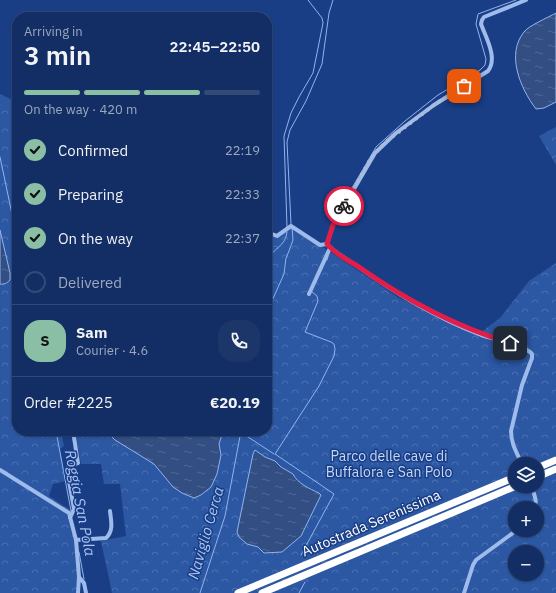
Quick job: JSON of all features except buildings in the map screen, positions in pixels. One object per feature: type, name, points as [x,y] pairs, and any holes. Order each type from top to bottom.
[{"type":"highway","points":[[544,464],[556,458]]},
{"type":"highway","points":[[544,474],[556,470]]},
{"type":"highway","name":"Autostrada Serenissima","points":[[238,593],[508,480]]},
{"type":"highway","name":"Autostrada Serenissima","points":[[262,593],[508,489]]},
{"type":"street","points":[[327,244],[333,225],[375,153],[396,133],[452,93],[488,71],[493,59],[481,24],[484,17],[526,0]]},
{"type":"street","points":[[272,234],[277,236],[291,226],[320,245],[327,244]]},
{"type":"street","points":[[327,244],[336,254],[350,261],[396,293],[448,320],[482,335],[528,350],[532,354],[522,384],[511,431],[511,439],[518,457]]},
{"type":"street","points":[[308,294],[330,248]]},
{"type":"street","points":[[70,518],[74,509],[67,470],[69,466],[78,462],[74,436]]},
{"type":"street","points":[[0,470],[69,513],[76,540],[78,593]]},
{"type":"street","points":[[76,540],[106,538],[112,527],[110,511]]},
{"type":"street","points":[[464,593],[472,565],[476,560],[508,537]]},
{"type":"street","points":[[78,577],[84,582],[86,593]]},
{"type":"green space","points":[[0,94],[12,100],[12,436],[62,436],[64,446],[60,449],[66,481],[53,484],[49,496],[70,510],[77,538],[79,593],[0,593]]},
{"type":"green space","points":[[556,127],[556,165],[539,136]]},
{"type":"green space","name":"Parco delle cave di Buffalora e San Polo","points":[[289,227],[294,228],[399,298],[480,333],[500,318],[529,281],[556,263],[556,593],[112,593],[101,541],[126,536],[120,484],[104,484],[101,464],[81,464],[76,436],[272,436],[272,232],[278,235]]},
{"type":"water","points":[[556,13],[556,102],[544,108],[536,109],[530,101],[520,81],[517,71],[516,50],[519,41],[526,30],[534,24]]},
{"type":"water","points":[[0,230],[10,273],[10,280],[3,284],[0,284]]},
{"type":"water","points":[[111,436],[221,436],[219,444],[221,455],[217,474],[211,487],[201,495],[194,498],[173,487],[154,464]]},
{"type":"water","points":[[255,450],[265,457],[275,461],[281,467],[293,474],[301,483],[321,495],[301,536],[282,552],[264,553],[258,547],[247,544],[239,537],[237,532]]},
{"type":"waterway","points":[[287,227],[284,136],[291,113],[313,73],[323,23],[322,18],[308,0]]},
{"type":"waterway","name":"Naviglio Cerca","points":[[291,224],[287,142],[290,130],[306,101],[322,64],[329,13],[333,0]]},
{"type":"waterway","points":[[352,188],[376,147],[405,121],[438,95],[480,70],[485,65],[486,59],[476,24],[478,14],[516,0]]},
{"type":"waterway","name":"Roggia San Pola","points":[[0,157],[12,214]]},
{"type":"waterway","name":"Naviglio Cerca","points":[[272,301],[284,274],[286,258],[293,240],[292,227]]},
{"type":"waterway","points":[[272,253],[282,244],[287,232]]},
{"type":"waterway","points":[[327,260],[328,256]]},
{"type":"waterway","points":[[301,555],[334,494],[275,454],[319,386],[334,356],[334,344],[305,332],[318,301],[317,296],[311,291]]},
{"type":"waterway","name":"Roggia San Pola","points":[[57,436],[71,511]]},
{"type":"waterway","name":"Naviglio Cerca","points":[[200,593],[225,516],[240,436]]},
{"type":"waterway","points":[[247,436],[274,454]]},
{"type":"waterway","name":"Roggia San Pola","points":[[79,552],[84,579]]},
{"type":"waterway","points":[[299,593],[305,582]]},
{"type":"way so far","points":[[344,206],[370,160],[388,140],[434,105],[464,86]]},
{"type":"route","points":[[344,206],[333,225],[327,244],[336,254],[350,261],[396,293],[448,320],[482,335],[510,343]]}]
